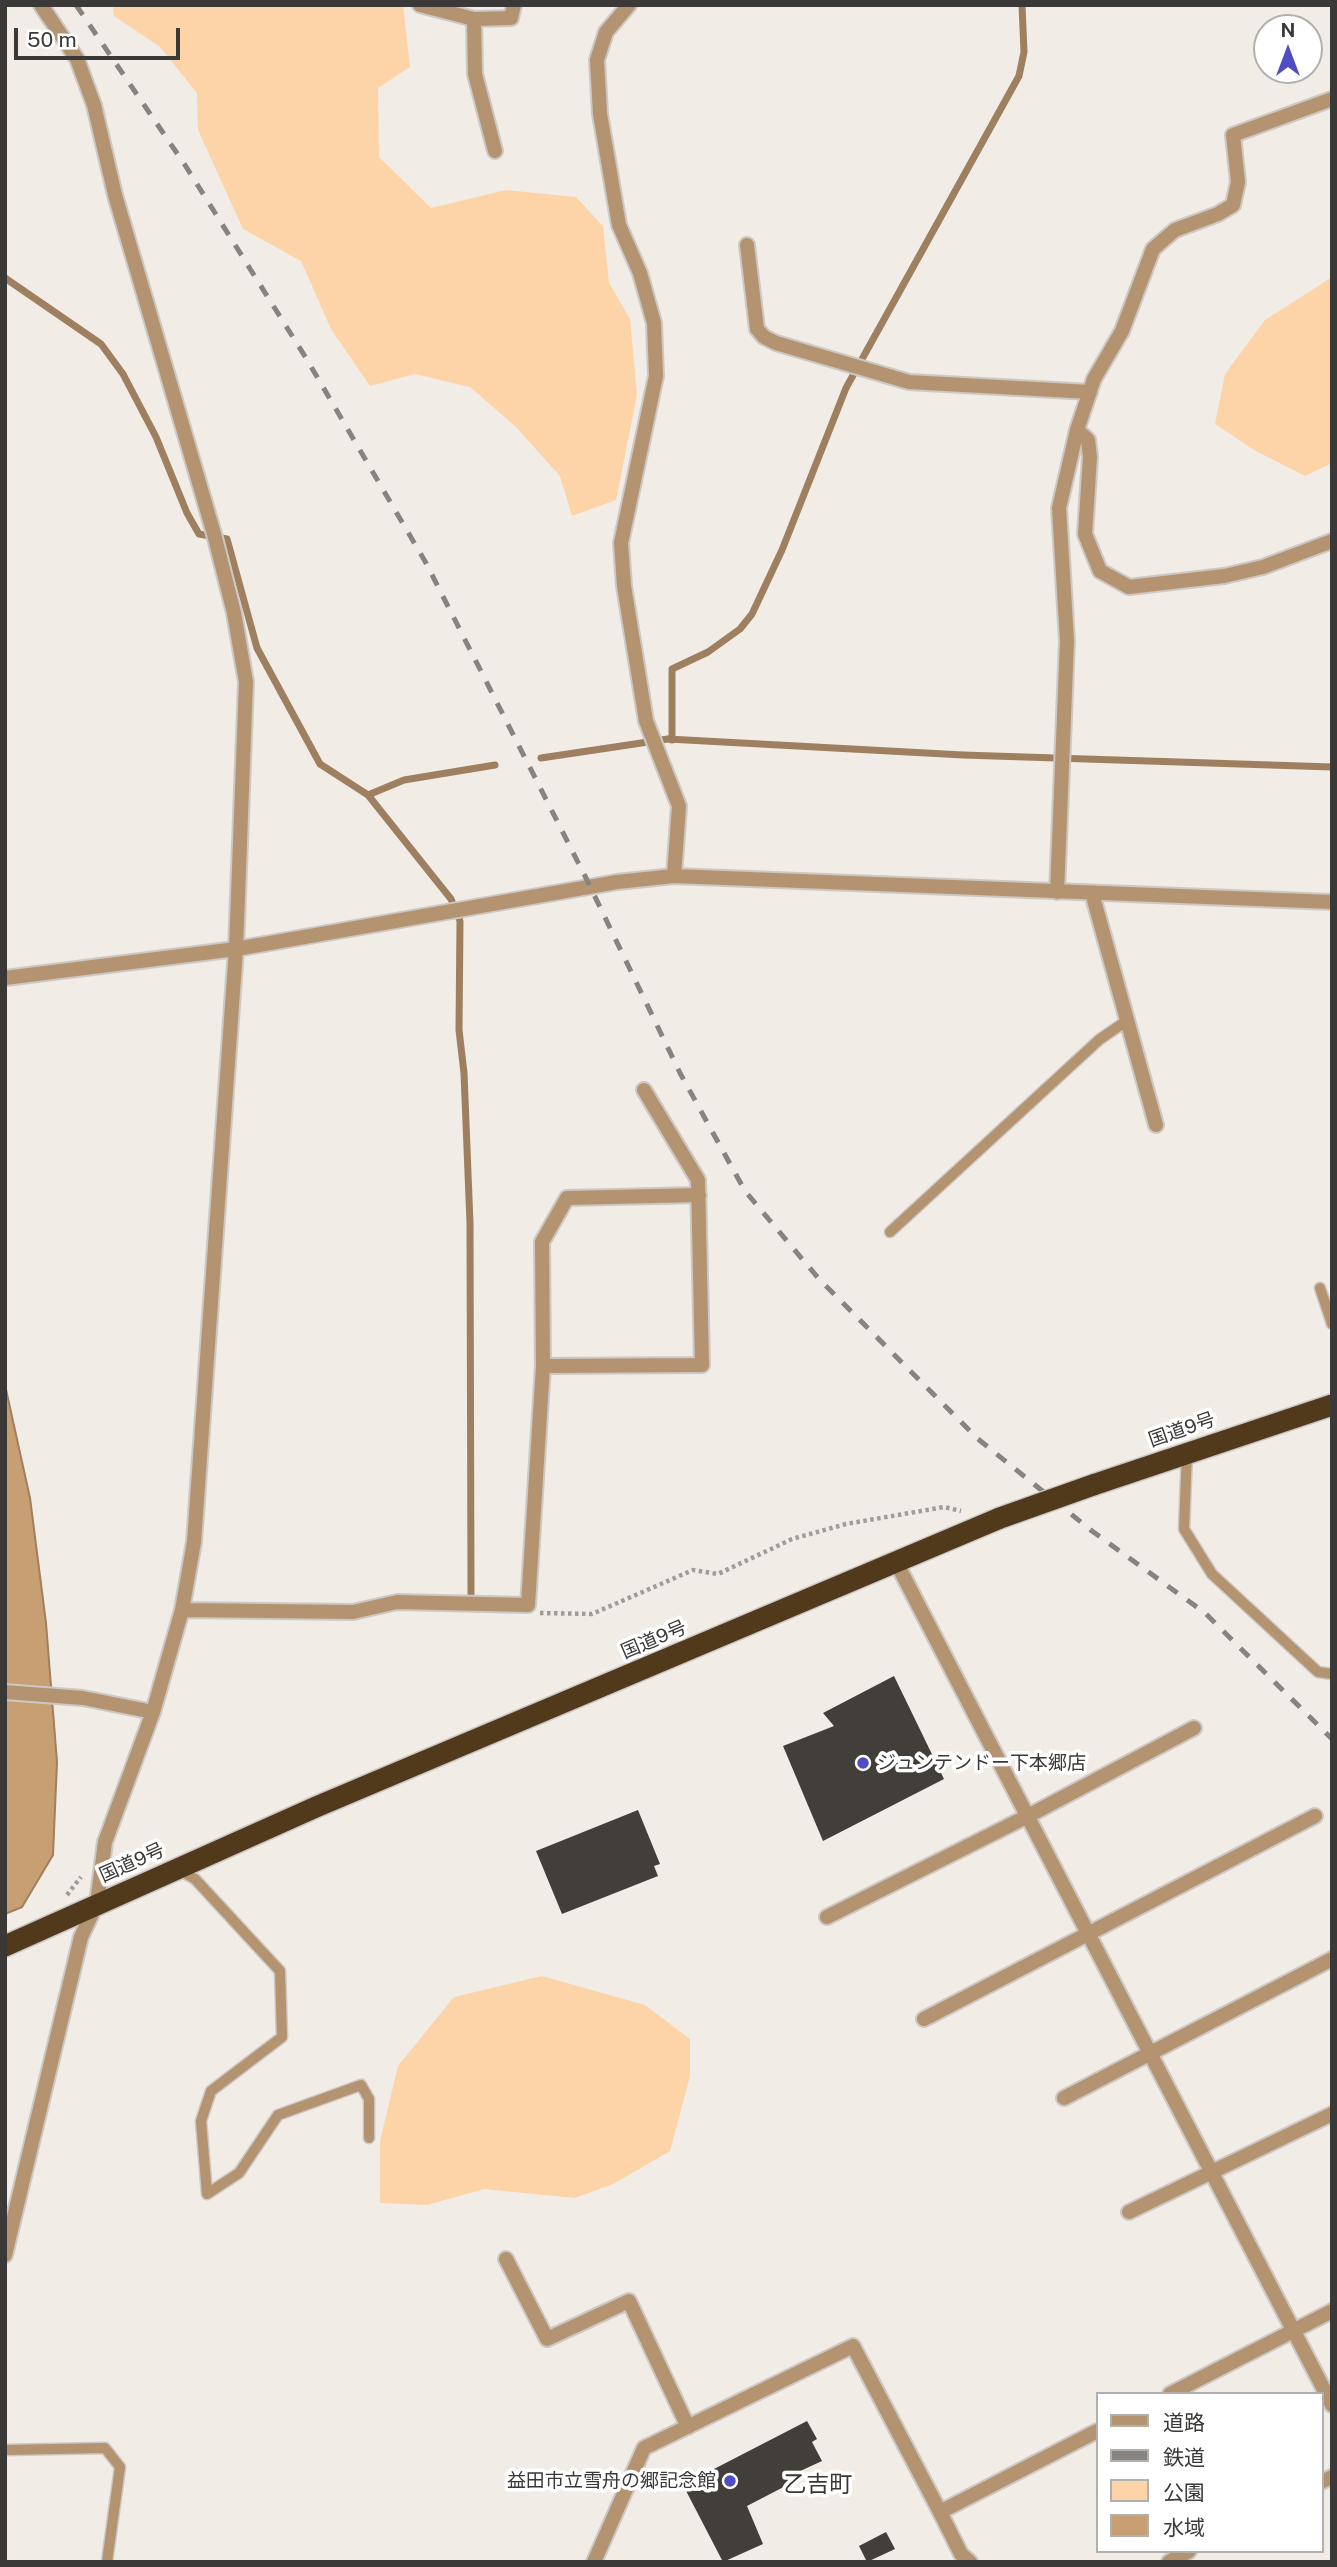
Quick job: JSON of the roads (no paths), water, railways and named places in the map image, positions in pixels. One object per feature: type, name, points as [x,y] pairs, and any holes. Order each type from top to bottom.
[{"type":"highway","name":"国道9号","points":[[5,1946],[176,1868],[895,1560],[1000,1518],[1186,1451],[1332,1405]]},
{"type":"street","points":[[5,2255],[82,1937],[97,1903],[105,1842],[153,1712],[182,1610],[194,1542],[236,949],[246,682],[234,614],[174,390],[115,195],[94,104],[77,60],[41,5]]},
{"type":"street","points":[[420,5],[474,19],[511,18],[514,5]]},
{"type":"street","points":[[629,5],[606,32],[597,60],[600,114],[619,225],[640,273],[654,323],[656,376],[621,542],[624,586],[646,721],[680,806],[674,876]]},
{"type":"street","points":[[474,19],[475,74],[495,151]]},
{"type":"street","points":[[1057,892],[1067,641],[1059,508],[1077,430],[1090,392],[1122,331],[1153,249],[1175,230],[1218,214],[1233,205],[1238,182],[1233,135],[1332,99]]},
{"type":"street","points":[[747,245],[757,329],[764,337],[776,343],[909,382],[1090,392]]},
{"type":"street","points":[[1077,430],[1088,440],[1090,457],[1085,534],[1100,571],[1129,587],[1237,573],[1263,567],[1332,541]]},
{"type":"street","points":[[5,978],[236,949],[617,882],[674,876],[1332,902]]},
{"type":"street","points":[[1092,893],[1125,1022],[1156,1125]]},
{"type":"street","points":[[543,1366],[702,1365],[698,1180],[644,1090]]},
{"type":"street","points":[[182,1610],[353,1612],[397,1602],[528,1605],[543,1366],[542,1242],[567,1198],[699,1195]]},
{"type":"street","points":[[895,1560],[1332,2405]]},
{"type":"street","points":[[5,1692],[73,1698],[153,1712]]},
{"type":"street","points":[[827,1916],[1026,1817],[1194,1728]]},
{"type":"street","points":[[924,2019],[1315,1816]]},
{"type":"street","points":[[1065,2098],[1332,1959]]},
{"type":"street","points":[[1129,2212],[1332,2114]]},
{"type":"street","points":[[506,2259],[547,2339],[629,2301],[688,2427]]},
{"type":"street","points":[[1174,2392],[1332,2311]]},
{"type":"street","points":[[594,2562],[644,2448],[853,2346],[961,2554],[970,2562]]},
{"type":"street","points":[[940,2512],[1096,2432]]},
{"type":"street","points":[[1169,2562],[1185,2553]]},
{"type":"lane","points":[[890,1233],[1100,1039],[1125,1022]]},
{"type":"lane","points":[[1320,1288],[1332,1324]]},
{"type":"lane","points":[[1186,1451],[1184,1530],[1212,1574],[1318,1672],[1332,1674]]},
{"type":"lane","points":[[176,1868],[195,1879],[280,1971],[282,2037],[211,2091],[201,2121],[207,2194],[239,2173],[278,2115],[361,2085],[369,2099],[369,2138]]},
{"type":"lane","points":[[5,2450],[105,2448],[120,2467],[107,2562]]},
{"type":"water","points":[[5,1385],[30,1498],[46,1623],[57,1762],[53,1855],[22,1907],[5,1914]]},
{"type":"waterway","points":[[672,740],[672,669],[708,652],[740,629],[752,614],[782,550],[846,388],[1019,76],[1024,52],[1022,5]]},
{"type":"waterway","points":[[5,278],[101,344],[123,374],[156,437],[187,513],[199,534],[227,539],[257,648],[320,764],[368,795],[451,899],[460,921],[459,1030],[464,1073],[470,1223],[471,1594]]},
{"type":"waterway","points":[[541,758],[668,739],[963,755],[1332,767]]},
{"type":"waterway","points":[[368,795],[404,780],[495,765]]},
{"type":"railway","points":[[76,5],[185,165],[306,358],[426,563],[585,876],[680,1073],[745,1191],[819,1279],[978,1439],[1092,1531],[1205,1613],[1332,1739]]},
{"type":"place","name":"ジュンテンドー下本郷店","points":[[863,1763]]},
{"type":"place","name":"益田市立雪舟の郷記念館","points":[[730,2481]]},
{"type":"district","name":"乙吉町","points":[[818,2485]]}]
